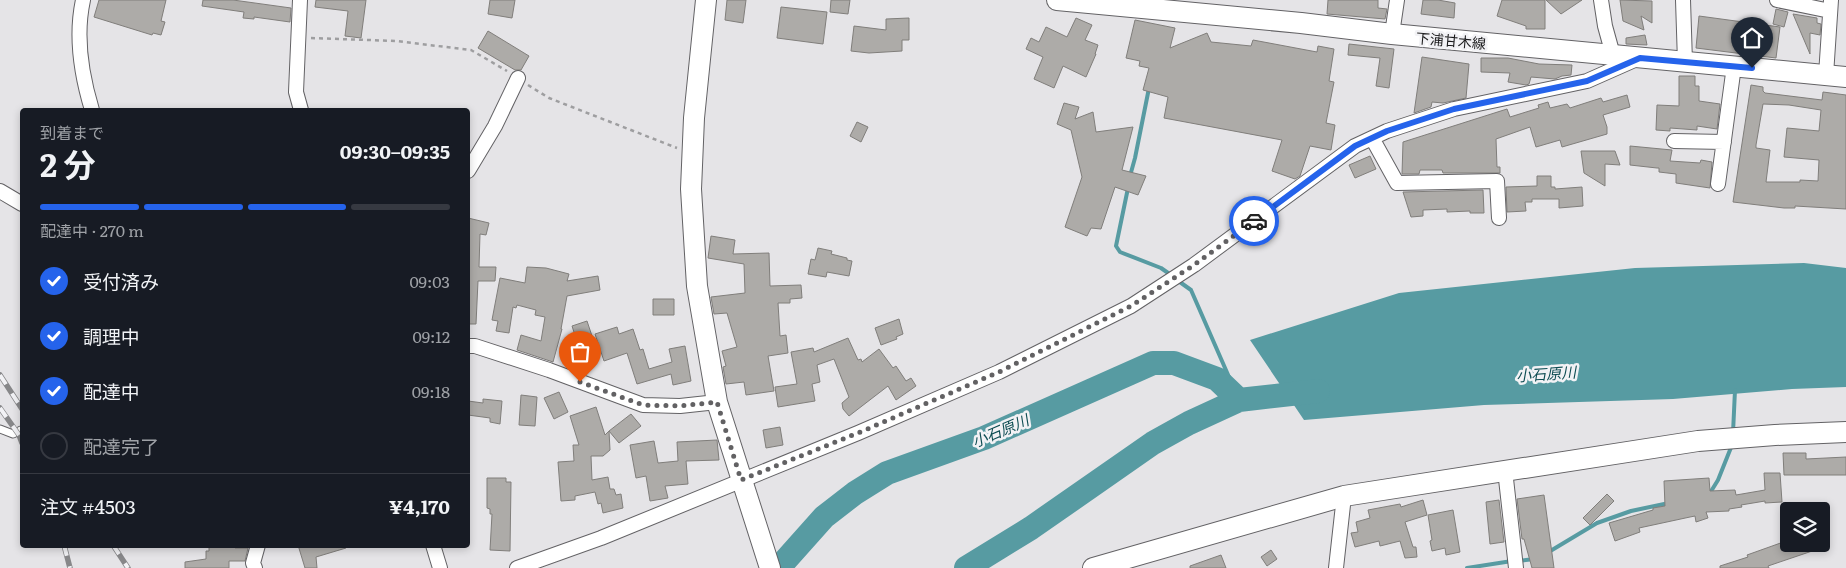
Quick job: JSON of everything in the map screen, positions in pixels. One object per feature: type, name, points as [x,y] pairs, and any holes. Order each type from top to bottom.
[{"type":"street","points":[[83,0],[78,34],[81,67],[91,108]]},
{"type":"street","points":[[300,0],[296,92],[300,108]]},
{"type":"street","points":[[706,0],[692,154],[691,189],[697,286],[717,402],[770,568]]},
{"type":"street","name":"下浦甘木線","points":[[1057,0],[1846,77]]},
{"type":"street","points":[[1392,34],[1397,0]]},
{"type":"street","points":[[1601,0],[1605,26],[1613,55]]},
{"type":"street","points":[[1683,0],[1685,62]]},
{"type":"street","points":[[1777,0],[1831,5],[1826,75]]},
{"type":"street","points":[[517,568],[742,484],[999,372],[1131,306],[1194,265],[1355,146],[1387,131],[1454,109],[1587,81],[1640,58]]},
{"type":"street","points":[[1718,184],[1734,66]]},
{"type":"street","points":[[470,168],[495,126],[518,78]]},
{"type":"street","points":[[1372,138],[1397,184],[1497,182],[1499,218]]},
{"type":"street","points":[[1674,141],[1724,142]]},
{"type":"street","points":[[0,191],[20,203]]},
{"type":"street","points":[[470,346],[549,370],[643,405],[680,406],[717,402]]},
{"type":"street","points":[[1093,568],[1344,496],[1698,441],[1846,432]]},
{"type":"street","points":[[1505,470],[1516,568]]},
{"type":"street","points":[[1336,568],[1344,496]]},
{"type":"street","points":[[252,566],[257,548]]},
{"type":"street","points":[[433,548],[440,568]]},
{"type":"lane","points":[[0,429],[13,434],[20,430]]},
{"type":"path","points":[[298,38],[396,41],[471,50],[549,98],[692,154]]},
{"type":"water","points":[[1804,263],[1846,268],[1846,387],[1792,389],[1673,399],[1484,405],[1304,420],[1250,340],[1399,293],[1635,268]]},
{"type":"building","points":[[99,0],[166,0],[161,21],[165,22],[161,35],[153,33],[152,35],[94,17]]},
{"type":"building","points":[[203,0],[233,0],[291,8],[290,22],[254,17],[254,19],[243,18],[244,12],[202,6]]},
{"type":"building","points":[[316,0],[366,0],[361,38],[345,36],[348,11],[315,7]]},
{"type":"building","points":[[490,0],[515,0],[512,18],[488,14]]},
{"type":"building","points":[[727,0],[746,0],[743,23],[725,20]]},
{"type":"building","points":[[831,0],[850,0],[848,14],[830,12]]},
{"type":"building","points":[[1328,0],[1378,0],[1378,8],[1387,9],[1385,19],[1327,14]]},
{"type":"building","points":[[1423,0],[1455,3],[1454,18],[1421,14]]},
{"type":"building","points":[[1502,0],[1545,0],[1545,29],[1526,29],[1526,26],[1497,16]]},
{"type":"building","points":[[1546,0],[1582,0],[1561,14]]},
{"type":"building","points":[[1620,0],[1652,1],[1652,23],[1641,16],[1644,30],[1623,21]]},
{"type":"building","points":[[781,7],[827,12],[823,44],[777,38]]},
{"type":"building","points":[[1776,9],[1788,12],[1784,27],[1773,24]]},
{"type":"building","points":[[1793,14],[1817,18],[1817,23],[1821,24],[1820,35],[1810,33],[1810,54]]},
{"type":"building","points":[[1699,16],[1780,27],[1776,58],[1696,48]]},
{"type":"building","points":[[909,18],[909,40],[902,40],[902,51],[869,53],[851,51],[854,26],[886,30],[886,19]]},
{"type":"building","points":[[1076,18],[1092,25],[1085,40],[1098,45],[1086,77],[1063,66],[1054,88],[1034,79],[1043,57],[1026,49],[1031,38],[1039,42],[1046,27],[1067,37]]},
{"type":"building","points":[[1135,20],[1175,28],[1170,48],[1207,33],[1211,42],[1251,46],[1253,40],[1317,52],[1318,46],[1334,49],[1329,81],[1334,82],[1326,123],[1335,125],[1331,150],[1310,146],[1300,176],[1295,179],[1272,171],[1282,140],[1164,118],[1168,97],[1143,90],[1149,68],[1139,66],[1140,61],[1126,58]]},
{"type":"building","points":[[488,31],[529,56],[521,70],[515,70],[478,48]]},
{"type":"building","points":[[1645,35],[1647,45],[1626,44],[1626,38]]},
{"type":"building","points":[[1349,44],[1394,49],[1389,88],[1376,86],[1380,58],[1348,55]]},
{"type":"building","points":[[1422,57],[1469,64],[1466,98],[1443,103],[1432,102],[1431,107],[1414,113]]},
{"type":"building","points":[[1481,58],[1508,58],[1539,64],[1572,65],[1571,75],[1555,79],[1531,77],[1529,84],[1526,85],[1508,82],[1510,73],[1481,72]]},
{"type":"building","points":[[1679,76],[1695,76],[1695,86],[1699,86],[1699,101],[1720,104],[1717,129],[1697,126],[1697,130],[1670,128],[1670,131],[1656,130],[1657,105],[1679,106]]},
{"type":"building","points":[[1751,85],[1763,87],[1765,93],[1822,100],[1823,92],[1846,95],[1846,209],[1795,206],[1795,208],[1784,208],[1733,202]],"holes":[[[1763,104],[1789,105],[1821,110],[1819,131],[1787,128],[1784,157],[1819,160],[1818,181],[1766,182],[1770,150],[1756,148]]]},
{"type":"building","points":[[1627,95],[1630,107],[1603,115],[1607,134],[1562,147],[1560,140],[1536,147],[1530,127],[1496,139],[1497,167],[1500,167],[1500,173],[1443,173],[1442,170],[1420,170],[1419,174],[1402,174],[1403,142],[1507,109],[1510,117],[1539,108],[1538,105],[1548,102],[1550,108],[1567,104],[1570,108],[1601,98],[1603,102]]},
{"type":"building","points":[[1064,103],[1079,107],[1075,119],[1093,112],[1096,132],[1133,127],[1122,170],[1146,176],[1138,195],[1115,187],[1101,229],[1091,228],[1087,236],[1065,227],[1082,177],[1071,130],[1057,124]]},
{"type":"building","points":[[857,122],[868,127],[861,142],[850,136]]},
{"type":"building","points":[[1630,146],[1672,150],[1670,161],[1700,163],[1701,160],[1712,162],[1710,188],[1676,183],[1676,174],[1659,172],[1659,168],[1630,165]]},
{"type":"building","points":[[1581,151],[1615,151],[1620,165],[1605,164],[1605,186],[1584,173]]},
{"type":"building","points":[[1370,156],[1376,169],[1355,178],[1349,165]]},
{"type":"building","points":[[1537,176],[1551,176],[1551,187],[1555,187],[1555,189],[1582,187],[1583,206],[1559,208],[1559,199],[1532,199],[1532,202],[1525,202],[1526,211],[1507,212],[1506,187],[1537,186]]},
{"type":"building","points":[[1483,190],[1484,213],[1470,213],[1470,211],[1447,212],[1447,209],[1423,210],[1423,216],[1411,217],[1403,192]]},
{"type":"building","points":[[470,218],[489,223],[486,235],[480,234],[479,267],[496,267],[495,281],[478,281],[476,324],[470,324]]},
{"type":"building","points":[[711,236],[735,240],[733,254],[769,253],[770,286],[801,285],[802,298],[790,299],[790,303],[778,303],[780,336],[786,335],[788,353],[768,356],[774,391],[746,395],[744,382],[726,384],[723,367],[726,366],[722,351],[737,347],[727,313],[714,314],[711,297],[745,293],[744,264],[708,258]]},
{"type":"building","points":[[818,248],[832,251],[831,254],[852,261],[849,276],[827,272],[826,277],[808,274],[811,259],[815,260]]},
{"type":"building","points":[[527,267],[546,268],[569,274],[567,281],[598,276],[600,290],[567,296],[562,329],[553,362],[517,350],[521,335],[541,341],[545,317],[535,315],[536,310],[517,305],[516,308],[513,307],[509,333],[496,331],[498,321],[492,320],[500,278],[525,283]]},
{"type":"building","points":[[653,299],[674,299],[674,315],[653,315]]},
{"type":"building","points":[[899,319],[903,334],[896,337],[897,339],[881,345],[875,328]]},
{"type":"building","points":[[587,321],[593,339],[585,366],[572,326]]},
{"type":"building","points":[[617,327],[619,334],[633,329],[640,350],[643,349],[649,369],[672,362],[669,349],[685,346],[691,381],[673,385],[671,374],[637,384],[627,353],[604,361],[595,334]]},
{"type":"building","points":[[848,338],[858,360],[861,359],[862,362],[879,349],[893,368],[896,366],[906,381],[911,378],[916,386],[896,400],[888,386],[849,416],[843,409],[842,403],[849,397],[834,359],[817,365],[820,382],[812,384],[815,401],[778,407],[775,387],[797,384],[791,352],[813,348],[814,352]]},
{"type":"building","points":[[559,392],[568,412],[554,419],[544,398]]},
{"type":"building","points":[[521,395],[537,397],[535,426],[519,425]]},
{"type":"building","points":[[483,399],[502,401],[500,424],[490,422],[490,418],[470,415],[470,401],[483,403]]},
{"type":"building","points":[[596,407],[605,435],[609,431],[610,450],[603,456],[591,456],[592,480],[608,477],[610,489],[614,489],[616,495],[621,494],[623,508],[603,513],[601,503],[598,504],[595,492],[575,496],[575,500],[561,501],[558,462],[574,461],[573,445],[579,445],[570,416]]},
{"type":"building","points":[[631,414],[641,426],[619,443],[609,431]]},
{"type":"building","points":[[780,427],[783,445],[766,448],[763,430]]},
{"type":"building","points":[[717,440],[719,460],[686,461],[688,484],[665,486],[668,498],[650,501],[646,476],[636,478],[630,445],[654,441],[658,463],[678,461],[677,442]]},
{"type":"building","points":[[1783,453],[1806,453],[1806,459],[1846,457],[1846,475],[1784,475]]},
{"type":"building","points":[[1764,473],[1780,473],[1782,502],[1765,503],[1765,501],[1741,505],[1742,507],[1729,509],[1729,511],[1706,512],[1708,518],[1696,522],[1695,516],[1639,528],[1640,532],[1615,541],[1609,523],[1653,510],[1653,508],[1665,506],[1664,481],[1709,478],[1710,491],[1735,490],[1736,495],[1765,490]]},
{"type":"building","points":[[487,478],[506,478],[506,482],[511,482],[510,551],[490,550],[492,514],[490,514],[490,509],[487,508]]},
{"type":"building","points":[[1607,494],[1614,501],[1590,525],[1583,518]]},
{"type":"building","points":[[1544,495],[1554,568],[1532,568],[1524,539],[1522,539],[1517,499]]},
{"type":"building","points":[[1423,500],[1427,515],[1405,522],[1413,547],[1416,547],[1417,557],[1405,558],[1400,541],[1380,546],[1379,541],[1355,547],[1351,533],[1358,532],[1356,522],[1370,518],[1368,510],[1400,504],[1401,507]]},
{"type":"building","points":[[1499,500],[1504,542],[1490,544],[1486,502]]},
{"type":"building","points":[[1453,510],[1460,552],[1446,555],[1445,548],[1432,551],[1428,515]]},
{"type":"building","points":[[1780,543],[1780,552],[1809,552],[1768,566],[1769,568],[1720,568],[1720,566],[1748,557],[1747,555]]},
{"type":"building","points":[[209,548],[248,548],[245,561],[229,561],[229,568],[185,568],[185,562],[206,559],[206,551],[209,551]]},
{"type":"building","points":[[299,548],[346,548],[316,557],[317,568],[305,568]]},
{"type":"building","points":[[1271,550],[1277,559],[1267,566],[1261,557]]},
{"type":"building","points":[[1221,555],[1226,568],[1190,568],[1190,566]]},
{"type":"waterway","points":[[1130,176],[1149,88]]},
{"type":"waterway","points":[[1128,188],[1116,246],[1120,252],[1161,268],[1171,275]]},
{"type":"waterway","points":[[1177,280],[1191,290],[1239,400]]},
{"type":"waterway","name":"小石原川","points":[[781,568],[783,563],[824,517],[855,493],[887,473],[984,438],[1153,363],[1174,363],[1217,379],[1239,400]]},
{"type":"waterway","points":[[1733,433],[1735,390]]},
{"type":"waterway","name":"小石原川","points":[[966,568],[1031,528],[1153,443],[1189,423],[1239,400],[1318,391]]},
{"type":"waterway","points":[[1710,493],[1718,480],[1732,445]]},
{"type":"waterway","points":[[1547,553],[1597,523],[1631,511],[1669,503]]},
{"type":"waterway","points":[[1519,561],[1534,559]]},
{"type":"waterway","points":[[1467,568],[1512,561]]},
{"type":"railway","points":[[0,375],[20,406]]},
{"type":"railway","points":[[0,408],[20,438]]},
{"type":"railway","points":[[65,548],[70,568]]},
{"type":"railway","points":[[115,548],[128,568]]},
{"type":"way so far","points":[[580,382],[643,405],[680,406],[717,402],[741,480],[858,433],[999,372],[1131,306],[1194,265],[1254,221]]},
{"type":"route","points":[[1254,221],[1355,146],[1387,131],[1454,109],[1587,81],[1640,58],[1752,68]]}]
